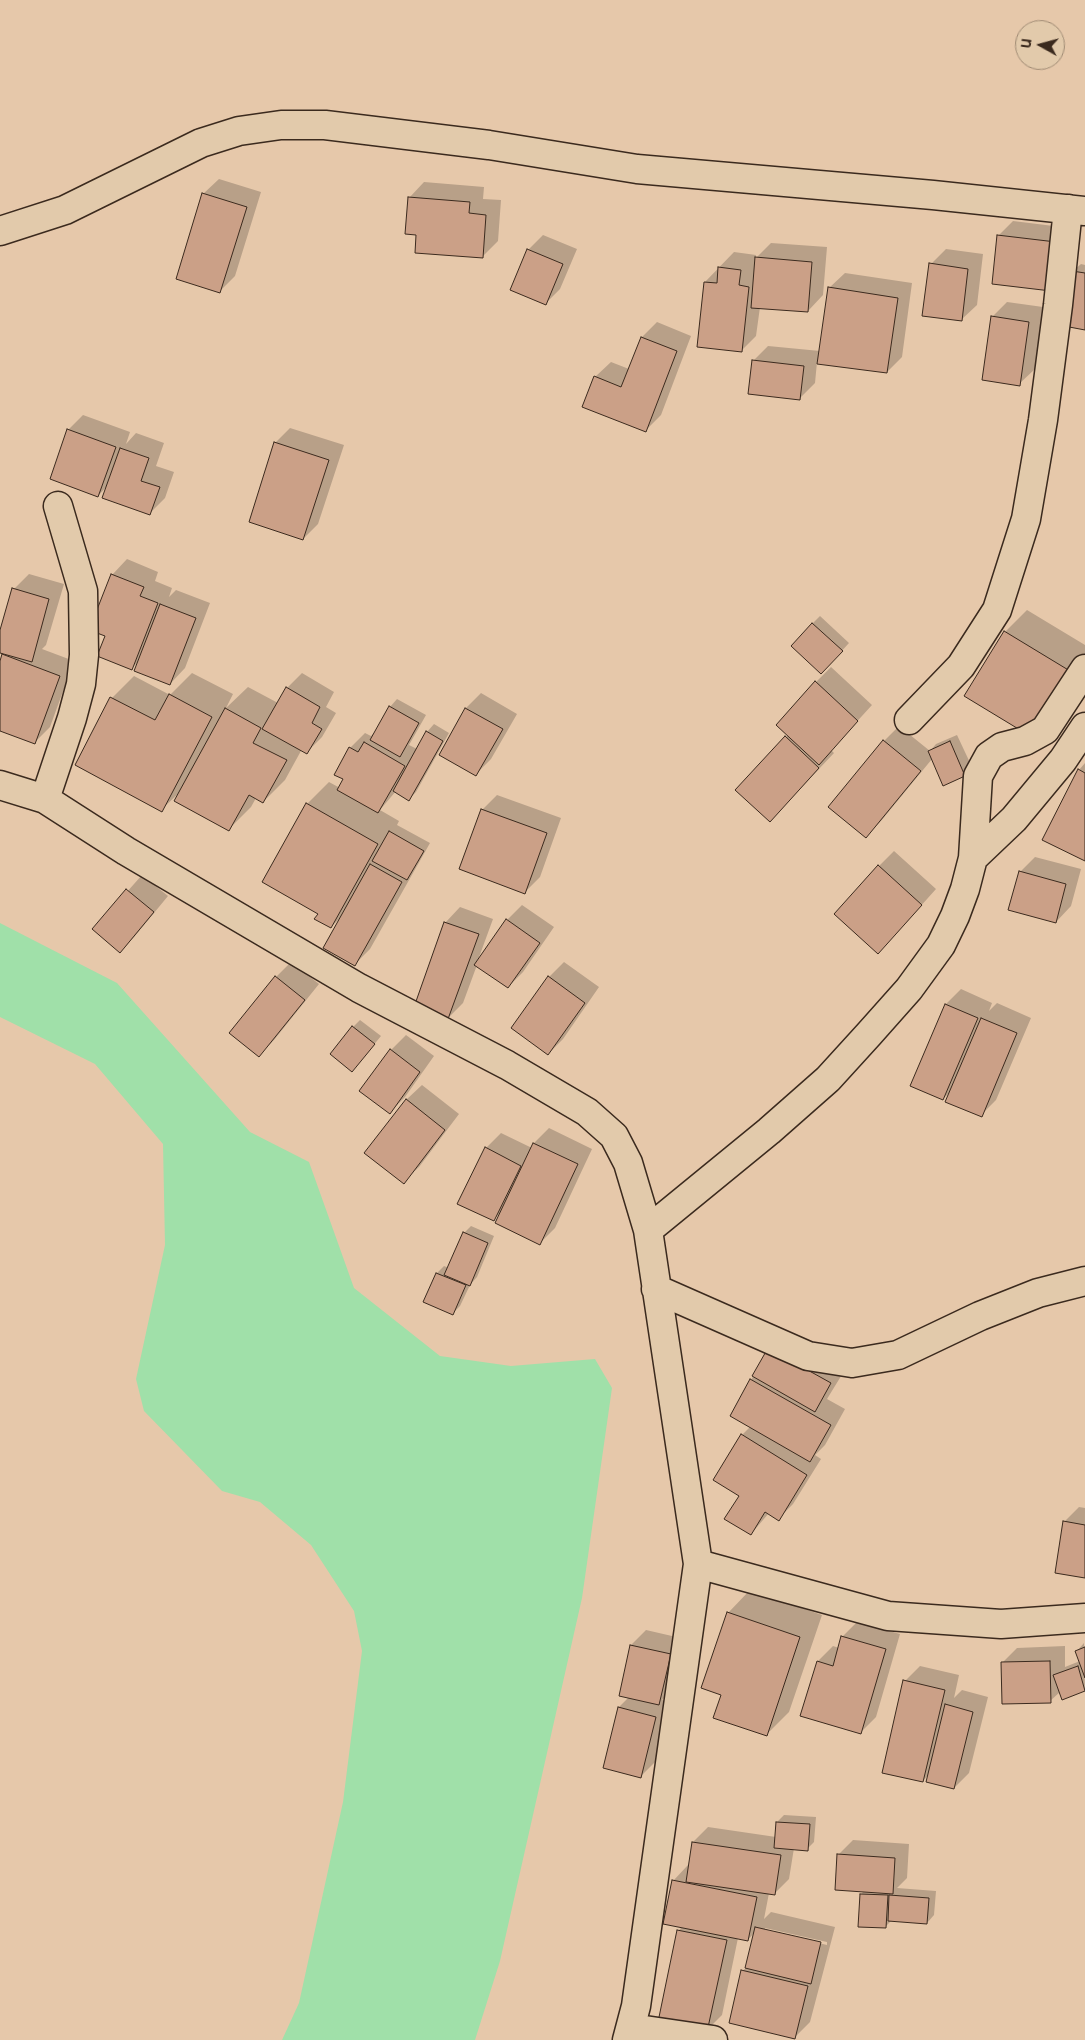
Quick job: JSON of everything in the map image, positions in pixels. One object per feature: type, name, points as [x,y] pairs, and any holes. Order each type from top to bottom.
[{"type":"street","points":[[0,231],[65,210],[201,144],[239,131],[281,125],[325,125],[489,145],[636,170],[933,194],[1077,210],[1058,306],[1040,438],[1026,519],[1006,583],[997,610],[961,666],[909,720]]},
{"type":"street","points":[[45,799],[72,718],[81,684],[84,656],[83,591],[58,506]]},
{"type":"street","points":[[648,1230],[770,1132],[828,1079],[909,988],[941,945],[959,907],[973,858],[978,776],[989,756],[1002,747],[1025,741],[1045,730],[1085,669]]},
{"type":"street","points":[[973,858],[1014,819],[1063,760],[1085,727]]},
{"type":"street","points":[[0,786],[45,799],[126,851],[359,988],[507,1065],[587,1112],[614,1136],[628,1163],[648,1230],[698,1564],[636,2006],[629,2034],[713,2040]]},
{"type":"street","points":[[656,1289],[808,1356],[852,1363],[898,1354],[980,1316],[1038,1293],[1085,1281]]},
{"type":"street","points":[[698,1564],[888,1616],[1001,1624],[1085,1618]]},
{"type":"green space","points":[[0,923],[117,983],[250,1132],[309,1162],[354,1288],[440,1356],[511,1366],[595,1359],[612,1388],[582,1598],[500,1961],[475,2040],[282,2040],[299,2003],[343,1802],[362,1651],[354,1611],[311,1545],[260,1502],[222,1491],[144,1411],[136,1379],[165,1245],[163,1144],[95,1064],[0,1017]]},
{"type":"building","points":[[202,193],[247,207],[220,293],[176,279]]},
{"type":"building","points":[[408,197],[470,202],[469,213],[486,215],[483,258],[415,253],[416,235],[405,234]]},
{"type":"building","points":[[997,235],[1056,242],[1051,291],[992,284]]},
{"type":"building","points":[[527,249],[563,264],[546,305],[510,290]]},
{"type":"building","points":[[755,257],[812,262],[808,312],[751,308]]},
{"type":"building","points":[[929,263],[968,269],[962,321],[922,316]]},
{"type":"building","points":[[718,267],[741,270],[739,285],[749,287],[742,352],[697,347],[704,282],[717,283]]},
{"type":"building","points":[[1072,271],[1085,273],[1085,330],[1064,326]]},
{"type":"building","points":[[828,287],[898,298],[887,373],[817,364]]},
{"type":"building","points":[[991,316],[1029,322],[1020,386],[982,380]]},
{"type":"building","points":[[641,337],[677,351],[646,432],[582,407],[594,376],[621,387]]},
{"type":"building","points":[[752,360],[804,366],[800,400],[748,394]]},
{"type":"building","points":[[67,429],[116,447],[98,497],[50,479]]},
{"type":"building","points":[[274,442],[329,460],[303,540],[249,522]]},
{"type":"building","points":[[120,448],[149,458],[141,481],[160,487],[150,515],[102,498]]},
{"type":"building","points":[[111,574],[144,587],[140,596],[158,603],[132,670],[97,656],[105,636],[89,630]]},
{"type":"building","points":[[12,588],[49,599],[32,662],[0,653],[0,630]]},
{"type":"building","points":[[160,604],[196,618],[170,685],[134,671]]},
{"type":"building","points":[[812,623],[843,651],[821,674],[791,646]]},
{"type":"building","points":[[1004,631],[1070,671],[1030,736],[964,696]]},
{"type":"building","points":[[2,654],[60,676],[35,744],[0,731],[0,661]]},
{"type":"building","points":[[815,681],[858,721],[819,765],[776,725]]},
{"type":"building","points":[[286,687],[320,707],[312,723],[322,729],[307,754],[262,729]]},
{"type":"building","points":[[169,694],[212,717],[162,812],[75,765],[110,697],[155,720]]},
{"type":"building","points":[[389,706],[419,723],[400,757],[370,740]]},
{"type":"building","points":[[225,708],[261,728],[253,743],[287,760],[263,803],[249,795],[229,831],[174,801]]},
{"type":"building","points":[[465,708],[503,729],[476,776],[439,755]]},
{"type":"building","points":[[426,731],[443,741],[409,801],[393,791]]},
{"type":"building","points":[[785,736],[819,768],[770,822],[735,790]]},
{"type":"building","points":[[883,740],[921,771],[866,838],[828,807]]},
{"type":"building","points":[[950,741],[965,776],[943,786],[928,751]]},
{"type":"building","points":[[364,742],[405,766],[378,813],[337,790],[343,779],[334,775],[349,747],[358,752]]},
{"type":"building","points":[[1078,769],[1085,773],[1085,861],[1042,840]]},
{"type":"building","points":[[306,803],[378,844],[331,928],[314,919],[318,914],[262,882]]},
{"type":"building","points":[[481,809],[547,833],[525,894],[459,869]]},
{"type":"building","points":[[389,831],[424,851],[407,880],[372,861]]},
{"type":"building","points":[[370,864],[402,882],[355,966],[323,948]]},
{"type":"building","points":[[878,865],[922,905],[878,954],[834,914]]},
{"type":"building","points":[[1019,871],[1066,884],[1056,923],[1008,910]]},
{"type":"building","points":[[126,889],[154,912],[120,953],[92,929]]},
{"type":"building","points":[[506,919],[540,943],[508,988],[474,965]]},
{"type":"building","points":[[444,922],[479,934],[448,1019],[414,1007]]},
{"type":"building","points":[[275,976],[305,1000],[259,1057],[229,1033]]},
{"type":"building","points":[[548,976],[585,1003],[548,1055],[511,1028]]},
{"type":"building","points":[[945,1004],[978,1018],[943,1100],[910,1086]]},
{"type":"building","points":[[981,1018],[1017,1033],[982,1117],[945,1102]]},
{"type":"building","points":[[352,1026],[375,1044],[352,1072],[330,1054]]},
{"type":"building","points":[[390,1049],[420,1072],[390,1114],[359,1091]]},
{"type":"building","points":[[406,1099],[445,1130],[404,1184],[364,1153]]},
{"type":"building","points":[[533,1143],[578,1164],[540,1245],[495,1223]]},
{"type":"building","points":[[485,1147],[521,1166],[494,1221],[457,1204]]},
{"type":"building","points":[[463,1232],[488,1243],[470,1286],[444,1275]]},
{"type":"building","points":[[436,1273],[466,1285],[453,1315],[423,1302]]},
{"type":"building","points":[[768,1348],[831,1383],[815,1412],[752,1376]]},
{"type":"building","points":[[750,1379],[831,1425],[810,1462],[730,1416]]},
{"type":"building","points":[[741,1434],[807,1475],[779,1521],[765,1512],[751,1535],[724,1519],[739,1496],[713,1480]]},
{"type":"building","points":[[1063,1521],[1085,1525],[1085,1578],[1055,1573]]},
{"type":"building","points":[[727,1612],[800,1637],[767,1736],[713,1718],[721,1695],[701,1688]]},
{"type":"building","points":[[841,1636],[886,1649],[861,1734],[800,1716],[817,1661],[833,1666]]},
{"type":"building","points":[[630,1645],[671,1654],[659,1705],[619,1696]]},
{"type":"building","points":[[1085,1647],[1085,1678],[1075,1651]]},
{"type":"building","points":[[1050,1661],[1051,1703],[1002,1704],[1001,1662]]},
{"type":"building","points":[[1078,1666],[1085,1691],[1062,1700],[1053,1675]]},
{"type":"building","points":[[903,1680],[945,1690],[923,1782],[882,1773]]},
{"type":"building","points":[[945,1704],[973,1712],[954,1789],[926,1782]]},
{"type":"building","points":[[618,1707],[656,1717],[641,1778],[603,1768]]},
{"type":"building","points":[[776,1822],[810,1824],[808,1851],[774,1848]]},
{"type":"building","points":[[692,1842],[781,1855],[775,1895],[686,1882]]},
{"type":"building","points":[[837,1854],[895,1858],[893,1894],[835,1890]]},
{"type":"building","points":[[672,1880],[757,1897],[748,1941],[663,1924]]},
{"type":"building","points":[[860,1894],[888,1895],[886,1928],[858,1927]]},
{"type":"building","points":[[889,1895],[929,1898],[927,1924],[888,1921]]},
{"type":"building","points":[[755,1927],[821,1942],[811,1984],[745,1968]]},
{"type":"building","points":[[677,1930],[727,1940],[707,2032],[658,2022]]},
{"type":"building","points":[[741,1970],[808,1986],[795,2039],[729,2023]]}]
